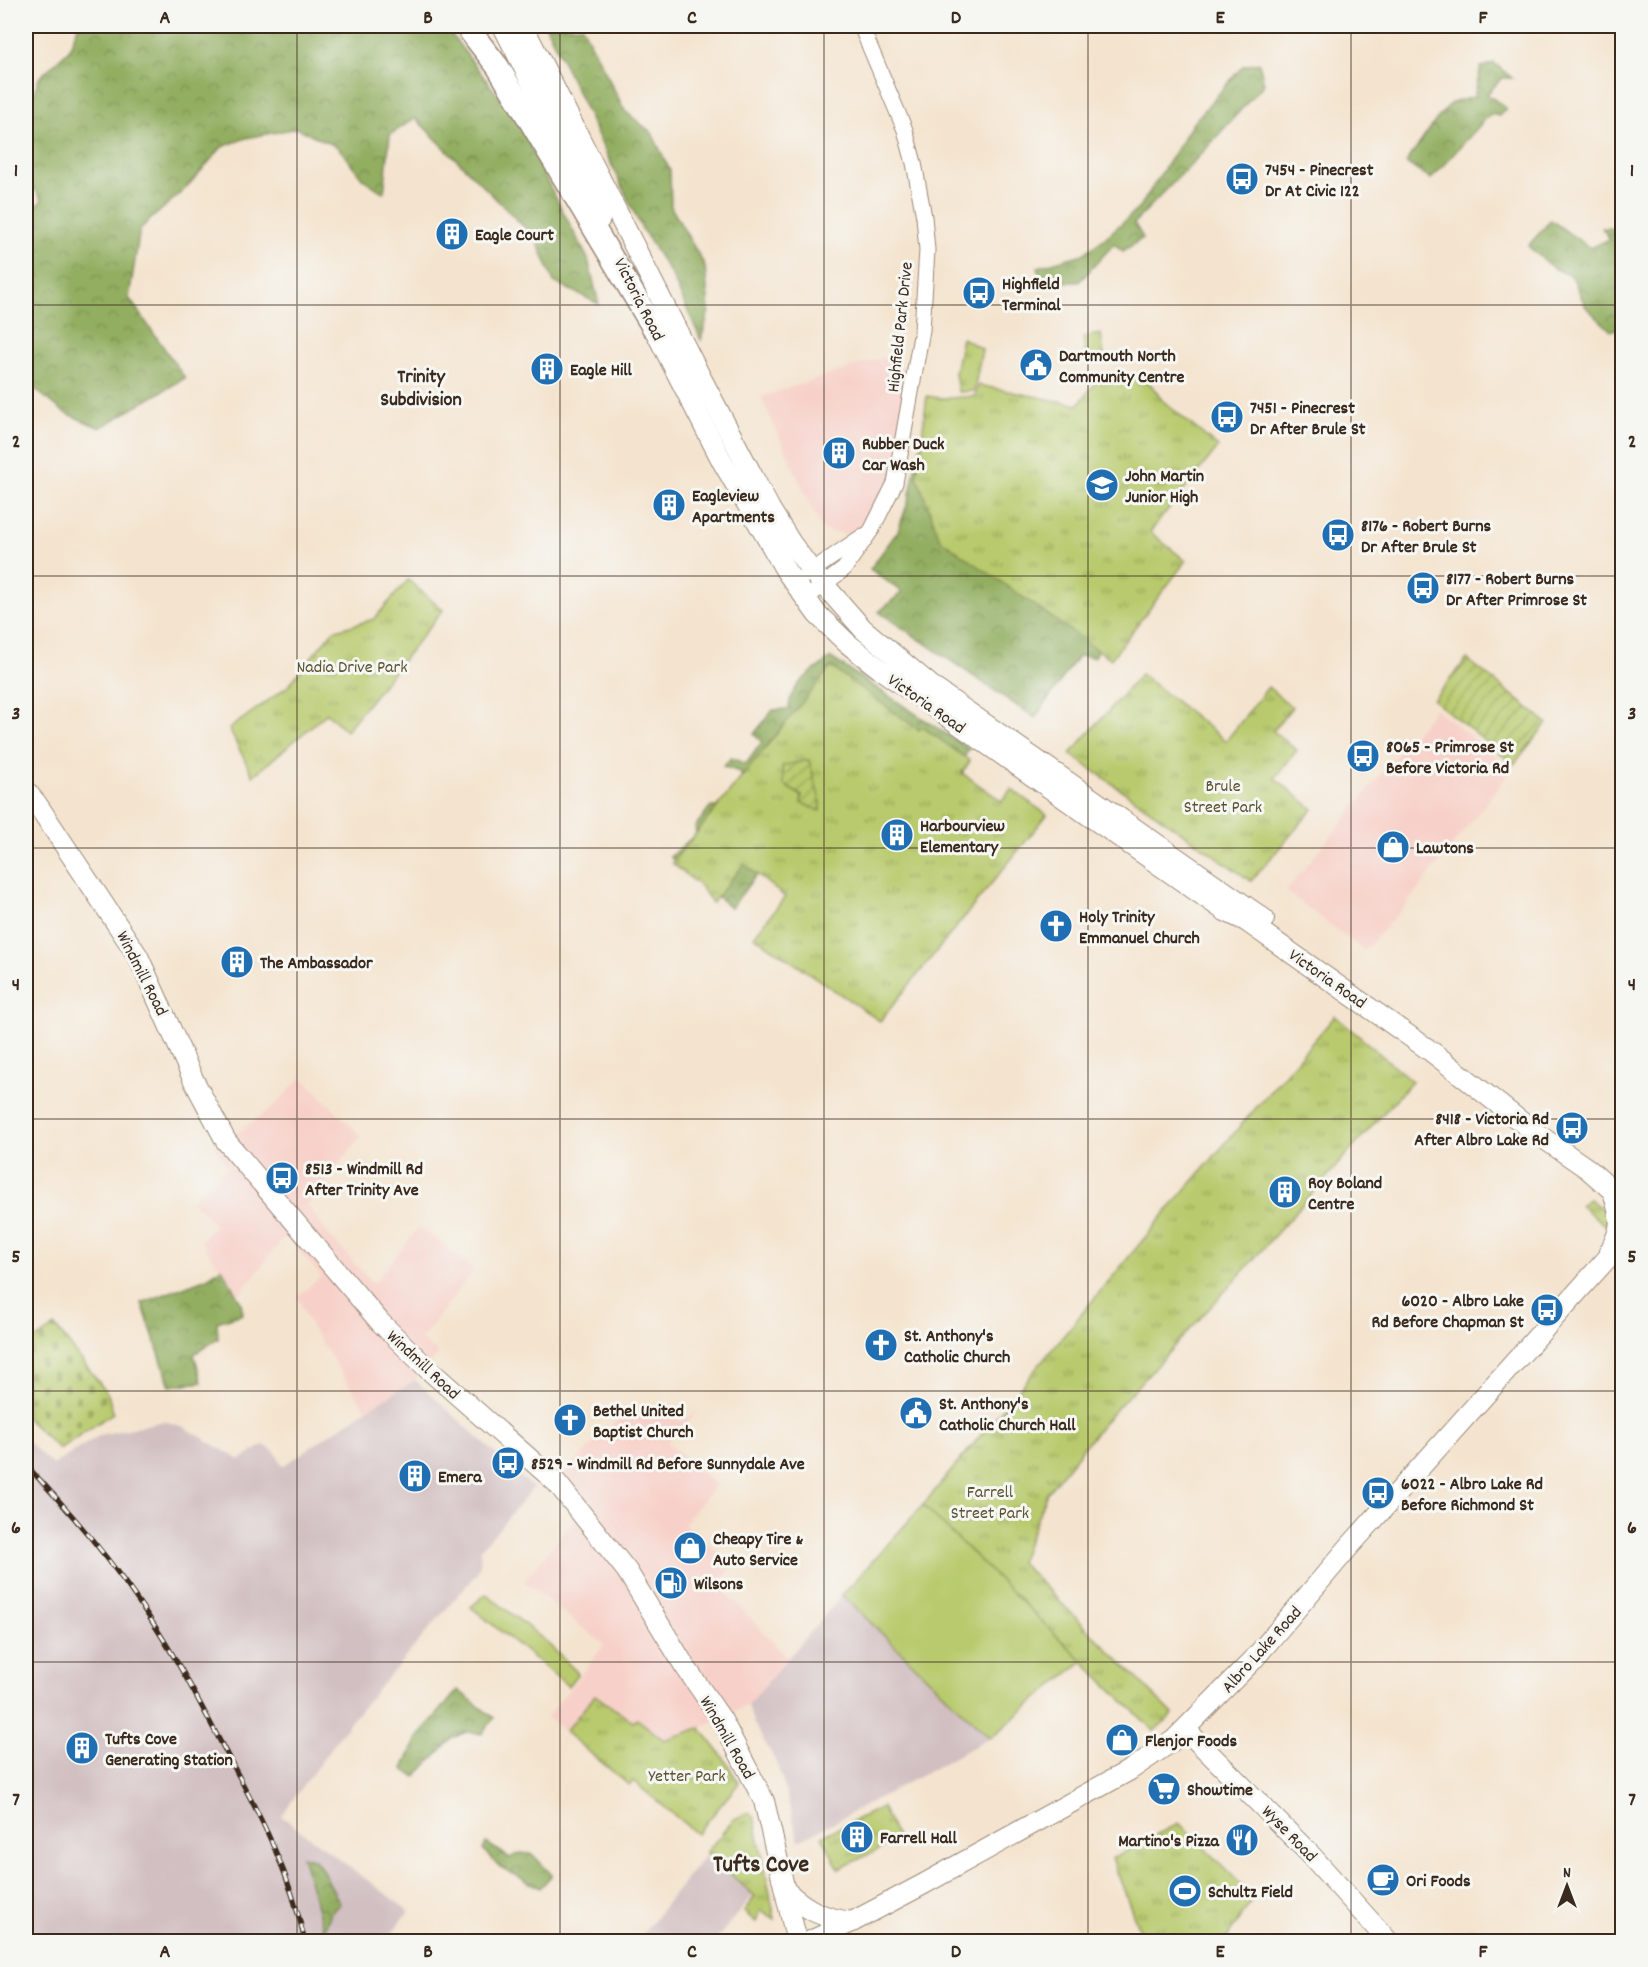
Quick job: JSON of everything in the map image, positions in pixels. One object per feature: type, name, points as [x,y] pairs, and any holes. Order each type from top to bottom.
[{"type":"highway","points":[[466,26],[498,68],[653,327]]},
{"type":"main road","name":"Victoria Road","points":[[503,26],[722,462],[799,591],[817,614],[846,643],[880,669],[1226,911],[1246,921],[1349,992],[1432,1052],[1533,1131],[1588,1169],[1618,1195]]},
{"type":"main road","name":"Victoria Road","points":[[523,26],[748,468],[790,543],[863,629],[935,689],[1438,1043],[1540,1120],[1575,1152],[1588,1169]]},
{"type":"main road","name":"Windmill Road","points":[[26,791],[37,804],[138,956],[194,1081],[225,1141],[380,1322],[428,1369],[557,1483],[627,1571],[684,1665],[722,1720],[764,1801],[797,1941]]},
{"type":"main road","points":[[1605,1262],[1620,1232],[1618,1195]]},
{"type":"main road","name":"Albro Lake Road","points":[[808,1941],[852,1922],[1130,1770],[1164,1748],[1186,1730],[1253,1660],[1348,1548],[1623,1242]]},
{"type":"main road","name":"Wyse Road","points":[[1186,1730],[1310,1853],[1389,1941]]},
{"type":"main road","points":[[787,1892],[804,1907],[830,1919],[852,1922]]},
{"type":"street","name":"Highfield Park Drive","points":[[799,591],[818,578],[844,569],[872,529],[895,483],[921,339],[927,250],[924,217],[914,163],[905,130],[861,26]]},
{"type":"shaded area","points":[[890,355],[916,381],[906,451],[869,538],[822,530],[761,397]]},
{"type":"shaded area","points":[[1435,708],[1512,769],[1405,906],[1364,951],[1286,891]]},
{"type":"shaded area","points":[[302,1077],[361,1136],[307,1205],[328,1234],[373,1284],[420,1226],[474,1270],[421,1339],[439,1354],[415,1380],[366,1410],[311,1327],[297,1297],[321,1276],[285,1236],[240,1294],[200,1241],[215,1226],[192,1200],[228,1167],[215,1147],[276,1104]]},
{"type":"shaded area","name":"Tufts Cove Generating Station","points":[[415,1380],[533,1488],[481,1549],[477,1573],[350,1722],[281,1816],[409,1911],[386,1941],[26,1941],[26,1440],[53,1465],[100,1435],[164,1421],[184,1427],[240,1460],[264,1445],[275,1452],[283,1466]]},
{"type":"shaded area","points":[[632,1404],[651,1417],[663,1414],[682,1421],[698,1411],[667,1442],[716,1485],[684,1524],[734,1566],[719,1585],[789,1659],[748,1705],[700,1728],[664,1740],[638,1719],[634,1723],[595,1695],[565,1732],[547,1717],[604,1645],[524,1581],[581,1512],[556,1482]]},
{"type":"shaded area","points":[[842,1595],[990,1738],[799,1841],[782,1778],[774,1758],[753,1722],[748,1705]]},
{"type":"shaded area","points":[[704,1856],[754,1894],[715,1941],[637,1941]]},
{"type":"shaded area","points":[[1471,1925],[1490,1941],[1456,1941]]},
{"type":"green space","points":[[78,26],[445,26],[519,123],[588,259],[599,304],[554,282],[536,239],[415,118],[390,135],[384,193],[363,179],[338,147],[297,128],[246,138],[222,147],[186,188],[140,229],[129,298],[185,378],[100,428],[65,413],[26,382],[26,217],[42,200],[30,182],[26,150],[26,118],[39,78],[69,50]]},
{"type":"green space","points":[[546,26],[582,26],[625,111],[652,133],[670,171],[671,207],[705,266],[709,311],[701,340],[672,276],[641,227]]},
{"type":"green space","points":[[1259,63],[1264,84],[1204,151],[1134,223],[1143,238],[1123,251],[1114,244],[1079,282],[1040,282],[1038,267],[1083,254],[1140,207],[1193,123],[1243,66]]},
{"type":"green space","points":[[1494,63],[1512,78],[1502,78],[1487,94],[1506,108],[1499,116],[1490,114],[1431,179],[1406,163],[1436,120],[1451,103],[1474,97],[1481,67]]},
{"type":"green space","points":[[1551,220],[1590,248],[1610,239],[1602,228],[1622,229],[1622,327],[1611,331],[1586,307],[1572,276],[1553,268],[1528,246]]},
{"type":"green space","points":[[1101,334],[1104,356],[1086,359],[1083,337]]},
{"type":"green space","points":[[962,338],[982,349],[974,391],[958,392],[955,373]]},
{"type":"green space","points":[[1141,371],[1162,400],[1218,447],[1150,532],[1186,561],[1111,659],[940,539],[917,476],[927,396],[945,398],[975,396],[978,385],[1078,405],[1101,376],[1135,376]]},
{"type":"green space","points":[[916,464],[923,465],[1101,644],[1094,657],[1078,656],[1035,718],[879,612],[902,592],[870,569],[898,531],[909,499]]},
{"type":"green space","name":"Nadia Drive Park","points":[[408,580],[443,610],[346,731],[327,713],[253,776],[229,729],[288,686],[333,631],[374,619]]},
{"type":"green space","points":[[831,658],[969,749],[955,772],[788,885],[756,875],[731,908],[670,857],[696,834],[695,827],[710,807],[721,807],[739,781],[742,773],[723,766],[731,758],[746,764],[762,742],[754,734],[773,710],[789,709],[793,692],[803,679]]},
{"type":"green space","points":[[1467,659],[1547,723],[1514,764],[1433,700]]},
{"type":"green space","points":[[831,667],[919,730],[922,727],[970,761],[962,773],[1002,801],[1011,789],[1047,815],[880,1021],[754,936],[785,897],[744,864],[712,903],[702,888],[672,863]]},
{"type":"green space","name":"Brule Street Park","points":[[1141,674],[1226,741],[1268,687],[1292,707],[1273,731],[1297,750],[1275,778],[1313,809],[1251,881],[1070,754]]},
{"type":"green space","points":[[809,760],[821,804],[820,811],[801,803],[802,796],[784,785],[782,766]]},
{"type":"green space","name":"Farrell Street Park","points":[[1335,1016],[1412,1081],[1229,1287],[1106,1420],[1047,1493],[1020,1562],[1173,1714],[1154,1731],[923,1505],[1162,1217]]},
{"type":"green space","points":[[1589,1199],[1607,1213],[1613,1225],[1611,1230],[1580,1205]]},
{"type":"green space","points":[[222,1268],[241,1303],[243,1314],[217,1322],[218,1339],[194,1354],[202,1382],[170,1386],[142,1303],[207,1278]]},
{"type":"green space","points":[[55,1326],[108,1394],[113,1413],[59,1449],[26,1418],[26,1346]]},
{"type":"green space","points":[[923,1505],[1083,1661],[990,1738],[842,1595]]},
{"type":"green space","points":[[486,1594],[543,1639],[578,1673],[568,1686],[471,1607]]},
{"type":"green space","points":[[458,1690],[494,1718],[482,1734],[466,1732],[453,1738],[415,1777],[403,1769],[417,1738]]},
{"type":"green space","name":"Yetter Park","points":[[595,1695],[633,1722],[637,1719],[664,1740],[700,1728],[723,1757],[739,1783],[697,1834],[633,1781],[629,1785],[565,1732]]},
{"type":"green space","points":[[882,1807],[898,1840],[839,1869],[822,1836]]},
{"type":"green space","points":[[748,1812],[754,1816],[775,1919],[761,1910],[756,1922],[744,1912],[755,1896],[706,1853],[733,1820]]},
{"type":"green space","name":"Schultz Field","points":[[1179,1823],[1254,1897],[1225,1941],[1143,1941],[1112,1858]]},
{"type":"green space","points":[[486,1843],[510,1858],[520,1853],[532,1854],[552,1875],[540,1888],[500,1867],[483,1850]]},
{"type":"green space","points":[[302,1856],[315,1860],[340,1904],[331,1912],[324,1931]]},
{"type":"railway","points":[[26,1465],[99,1548],[151,1620],[175,1658],[241,1780],[274,1847],[292,1893],[305,1942]]},
{"type":"place","name":"7454 - Pinecrest Dr At Civic 122","points":[[1242,179]]},
{"type":"place","name":"Eagle Court","points":[[452,234]]},
{"type":"place","name":"Highfield Terminal","points":[[979,293]]},
{"type":"place","name":"Dartmouth North Community Centre","points":[[1036,365]]},
{"type":"place","name":"Eagle Hill","points":[[547,369]]},
{"type":"place","name":"7451 - Pinecrest Dr After Brule St","points":[[1227,417]]},
{"type":"place","name":"Rubber Duck Car Wash","points":[[839,453]]},
{"type":"place","name":"John Martin Junior High","points":[[1102,485]]},
{"type":"place","name":"Eagleview Apartments","points":[[669,505]]},
{"type":"place","name":"8176 - Robert Burns Dr After Brule St","points":[[1338,535]]},
{"type":"place","name":"8177 - Robert Burns Dr After Primrose St","points":[[1423,588]]},
{"type":"place","name":"8065 - Primrose St Before Victoria Rd","points":[[1363,756]]},
{"type":"place","name":"Harbourview Elementary","points":[[897,835]]},
{"type":"place","name":"Lawtons","points":[[1393,847]]},
{"type":"place","name":"Holy Trinity Emmanuel Church","points":[[1056,926]]},
{"type":"place","name":"The Ambassador","points":[[237,962]]},
{"type":"place","name":"8418 - Victoria Rd After Albro Lake Rd","points":[[1572,1128]]},
{"type":"place","name":"8513 - Windmill Rd After Trinity Ave","points":[[282,1178]]},
{"type":"place","name":"Roy Boland Centre","points":[[1285,1192]]},
{"type":"place","name":"6020 - Albro Lake Rd Before Chapman St","points":[[1547,1310]]},
{"type":"place","name":"St. Anthony's Catholic Church","points":[[881,1345]]},
{"type":"place","name":"St. Anthony's Catholic Church Hall","points":[[916,1413]]},
{"type":"place","name":"Bethel United Baptist Church","points":[[570,1420]]},
{"type":"place","name":"8529 - Windmill Rd Before Sunnydale Ave","points":[[508,1463]]},
{"type":"place","name":"Emera","points":[[415,1476]]},
{"type":"place","name":"6022 - Albro Lake Rd Before Richmond St","points":[[1378,1493]]},
{"type":"place","name":"Cheapy Tire & Auto Service","points":[[690,1548]]},
{"type":"place","name":"Wilsons","points":[[671,1583]]},
{"type":"place","name":"Flenjor Foods","points":[[1122,1740]]},
{"type":"place","name":"Tufts Cove Generating Station","points":[[82,1748]]},
{"type":"place","name":"Showtime","points":[[1164,1789]]},
{"type":"place","name":"Farrell Hall","points":[[857,1837]]},
{"type":"place","name":"Martino's Pizza","points":[[1242,1840]]},
{"type":"place","name":"Ori Foods","points":[[1383,1880]]},
{"type":"place","name":"Schultz Field","points":[[1185,1891]]},
{"type":"district","name":"Trinity Subdivision","points":[[421,386]]},
{"type":"district","name":"Tufts Cove","points":[[761,1863]]}]
